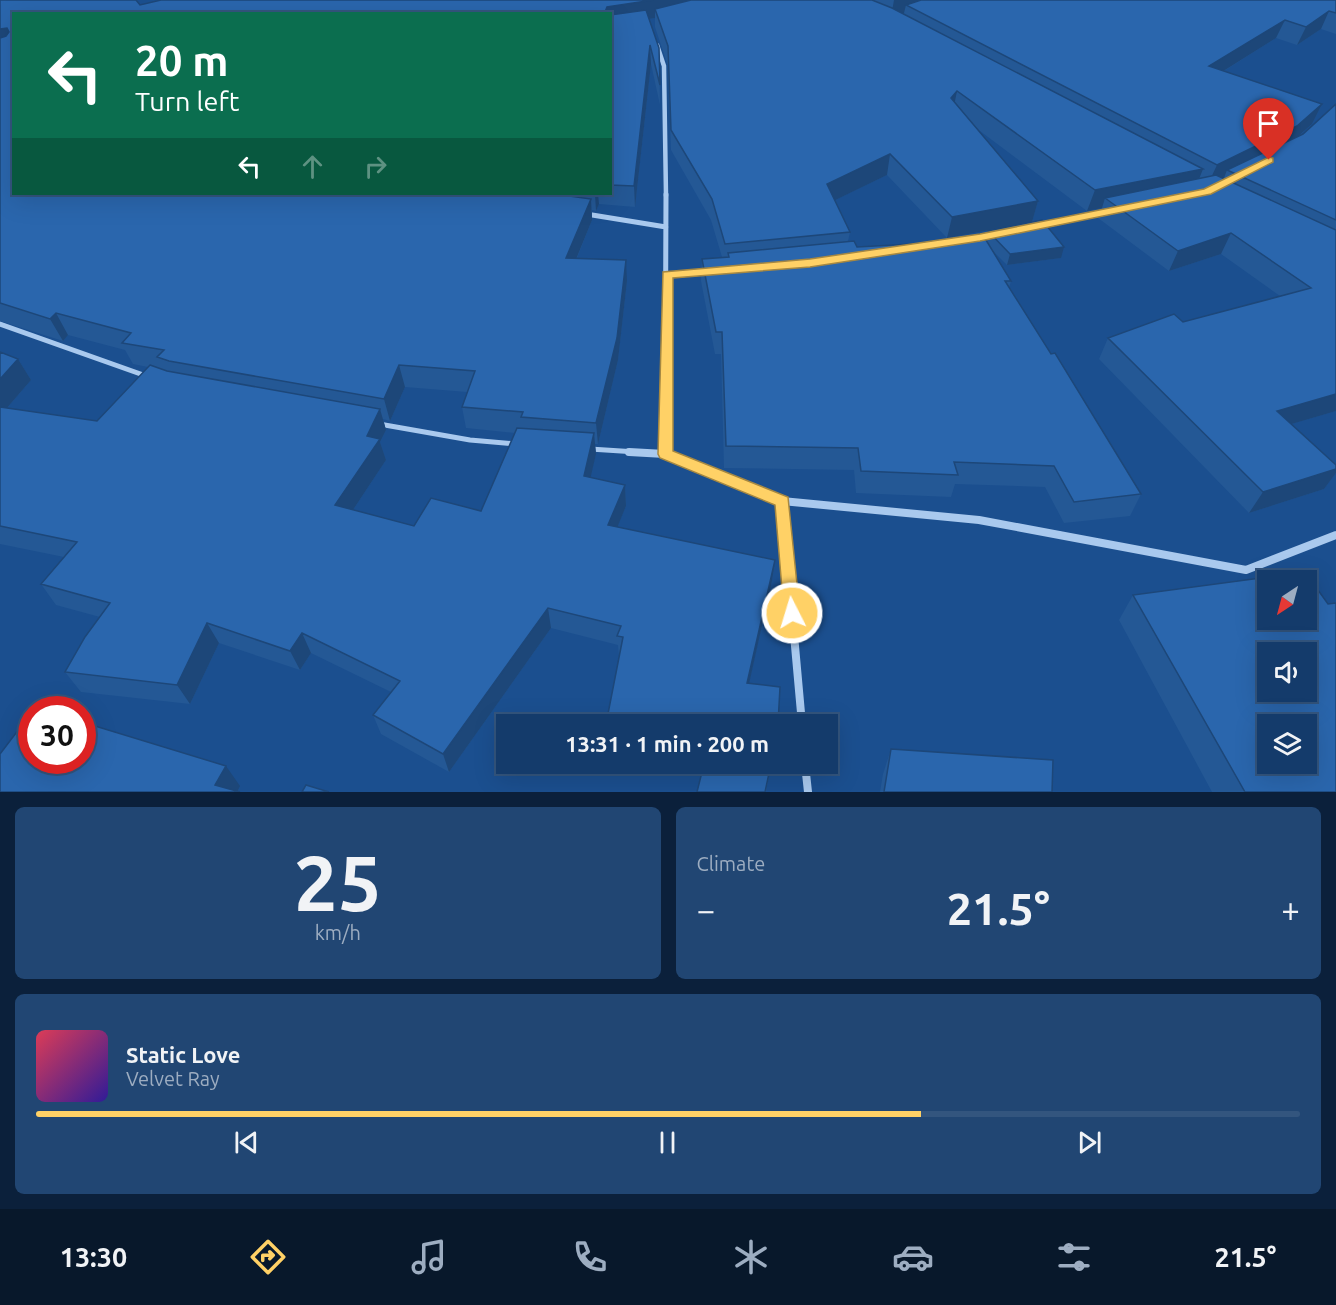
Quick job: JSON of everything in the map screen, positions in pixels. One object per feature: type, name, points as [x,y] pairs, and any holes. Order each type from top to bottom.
[{"type":"street","points":[[652,34],[664,66],[667,275],[666,454]]},
{"type":"street","points":[[1037,226],[1116,210]]},
{"type":"street","points":[[574,212],[666,227]]},
{"type":"street","points":[[946,243],[1003,233]]},
{"type":"street","points":[[667,275],[715,271]]},
{"type":"street","points":[[0,324],[156,379]]},
{"type":"street","points":[[376,423],[470,440],[527,444]]},
{"type":"street","points":[[585,448],[666,454],[782,501],[979,520],[1246,570],[1336,535]]},
{"type":"street","points":[[782,501],[801,714]]},
{"type":"street","points":[[807,774],[808,792]]},
{"type":"building","points":[[0,0],[136,0],[140,5],[161,0],[653,0],[607,7],[605,12],[12,12],[12,195],[562,195],[591,199],[566,258],[626,260],[617,338],[596,423],[521,417],[523,412],[462,407],[475,371],[399,365],[384,399],[169,361],[157,357],[164,350],[122,343],[131,333],[56,313],[50,319],[0,303],[0,38],[9,32],[7,28],[0,29]]},
{"type":"building","points":[[691,0],[872,0],[892,8],[1203,169],[1095,190],[957,91],[951,98],[1038,201],[952,217],[890,154],[827,184],[850,232],[725,244],[712,199],[671,130],[668,46],[655,9]]},
{"type":"building","points":[[921,0],[1336,0],[1336,13],[1329,11],[1306,27],[1285,20],[1209,66],[1322,104],[1297,126],[1217,165],[906,5]]},
{"type":"building","points":[[646,10],[659,48],[660,85],[650,45],[634,186],[612,185],[612,15]]},
{"type":"building","points":[[1336,104],[1336,220],[1227,170],[1303,134]]},
{"type":"building","points":[[1216,175],[1336,230],[1336,394],[1277,411],[1336,465],[1336,469],[1263,492],[1108,338],[1174,314],[1183,322],[1311,288],[1231,233],[1178,251],[1105,198]]},
{"type":"building","points":[[1042,220],[1064,247],[1010,254],[988,231]]},
{"type":"building","points":[[986,240],[1011,281],[1005,281],[1051,354],[1055,353],[1141,494],[1074,502],[1054,466],[954,462],[958,475],[861,471],[858,448],[726,446],[722,332],[716,332],[702,259],[729,257],[728,253],[854,241],[857,247]]},
{"type":"building","points":[[0,352],[18,359],[0,379]]},
{"type":"building","points":[[150,365],[167,371],[380,409],[367,436],[380,439],[335,505],[414,526],[431,498],[481,511],[517,428],[594,433],[584,476],[625,485],[608,525],[775,560],[747,683],[780,687],[779,714],[608,714],[623,637],[617,636],[621,626],[548,608],[443,754],[373,715],[400,681],[302,633],[290,651],[207,623],[177,685],[65,672],[85,637],[110,603],[41,584],[77,542],[0,526],[0,407],[97,421]]},
{"type":"building","points":[[1257,578],[1257,630],[1317,630],[1317,589],[1328,604],[1336,603],[1336,792],[1245,792],[1133,595]]},
{"type":"building","points":[[96,726],[226,766],[215,785],[240,792],[0,792],[0,754],[18,730],[18,774],[96,774]]},
{"type":"building","points":[[891,749],[1053,760],[1052,792],[884,792]]},
{"type":"building","points":[[702,774],[769,774],[765,792],[697,792]]},
{"type":"building","points":[[306,785],[329,792],[302,792]]},
{"type":"route","points":[[792,613],[782,501],[666,454],[667,275],[810,263],[980,238],[1207,191],[1269,160]]}]
